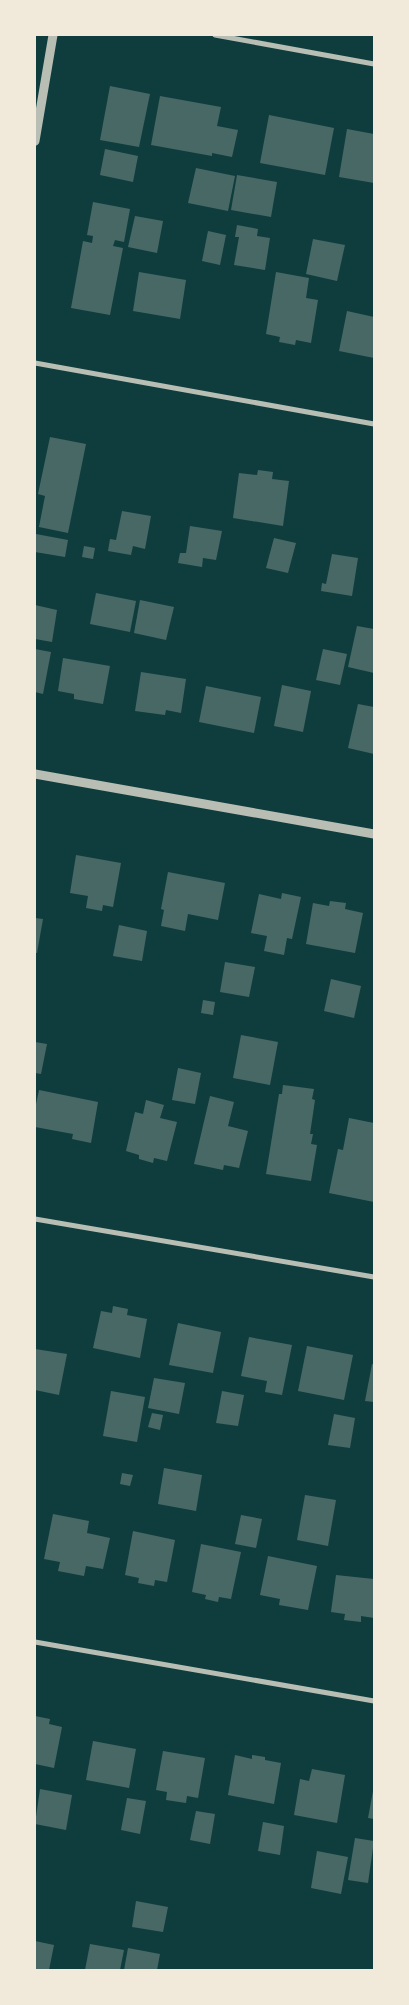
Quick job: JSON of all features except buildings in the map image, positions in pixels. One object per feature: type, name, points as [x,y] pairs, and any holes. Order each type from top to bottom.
[{"type":"street","points":[[35,142],[53,35]]},
{"type":"street","points":[[215,35],[374,64]]},
{"type":"street","points":[[35,363],[374,424]]},
{"type":"street","points":[[35,774],[374,834]]},
{"type":"street","points":[[35,1219],[374,1277]]},
{"type":"street","points":[[35,1642],[374,1701]]}]
